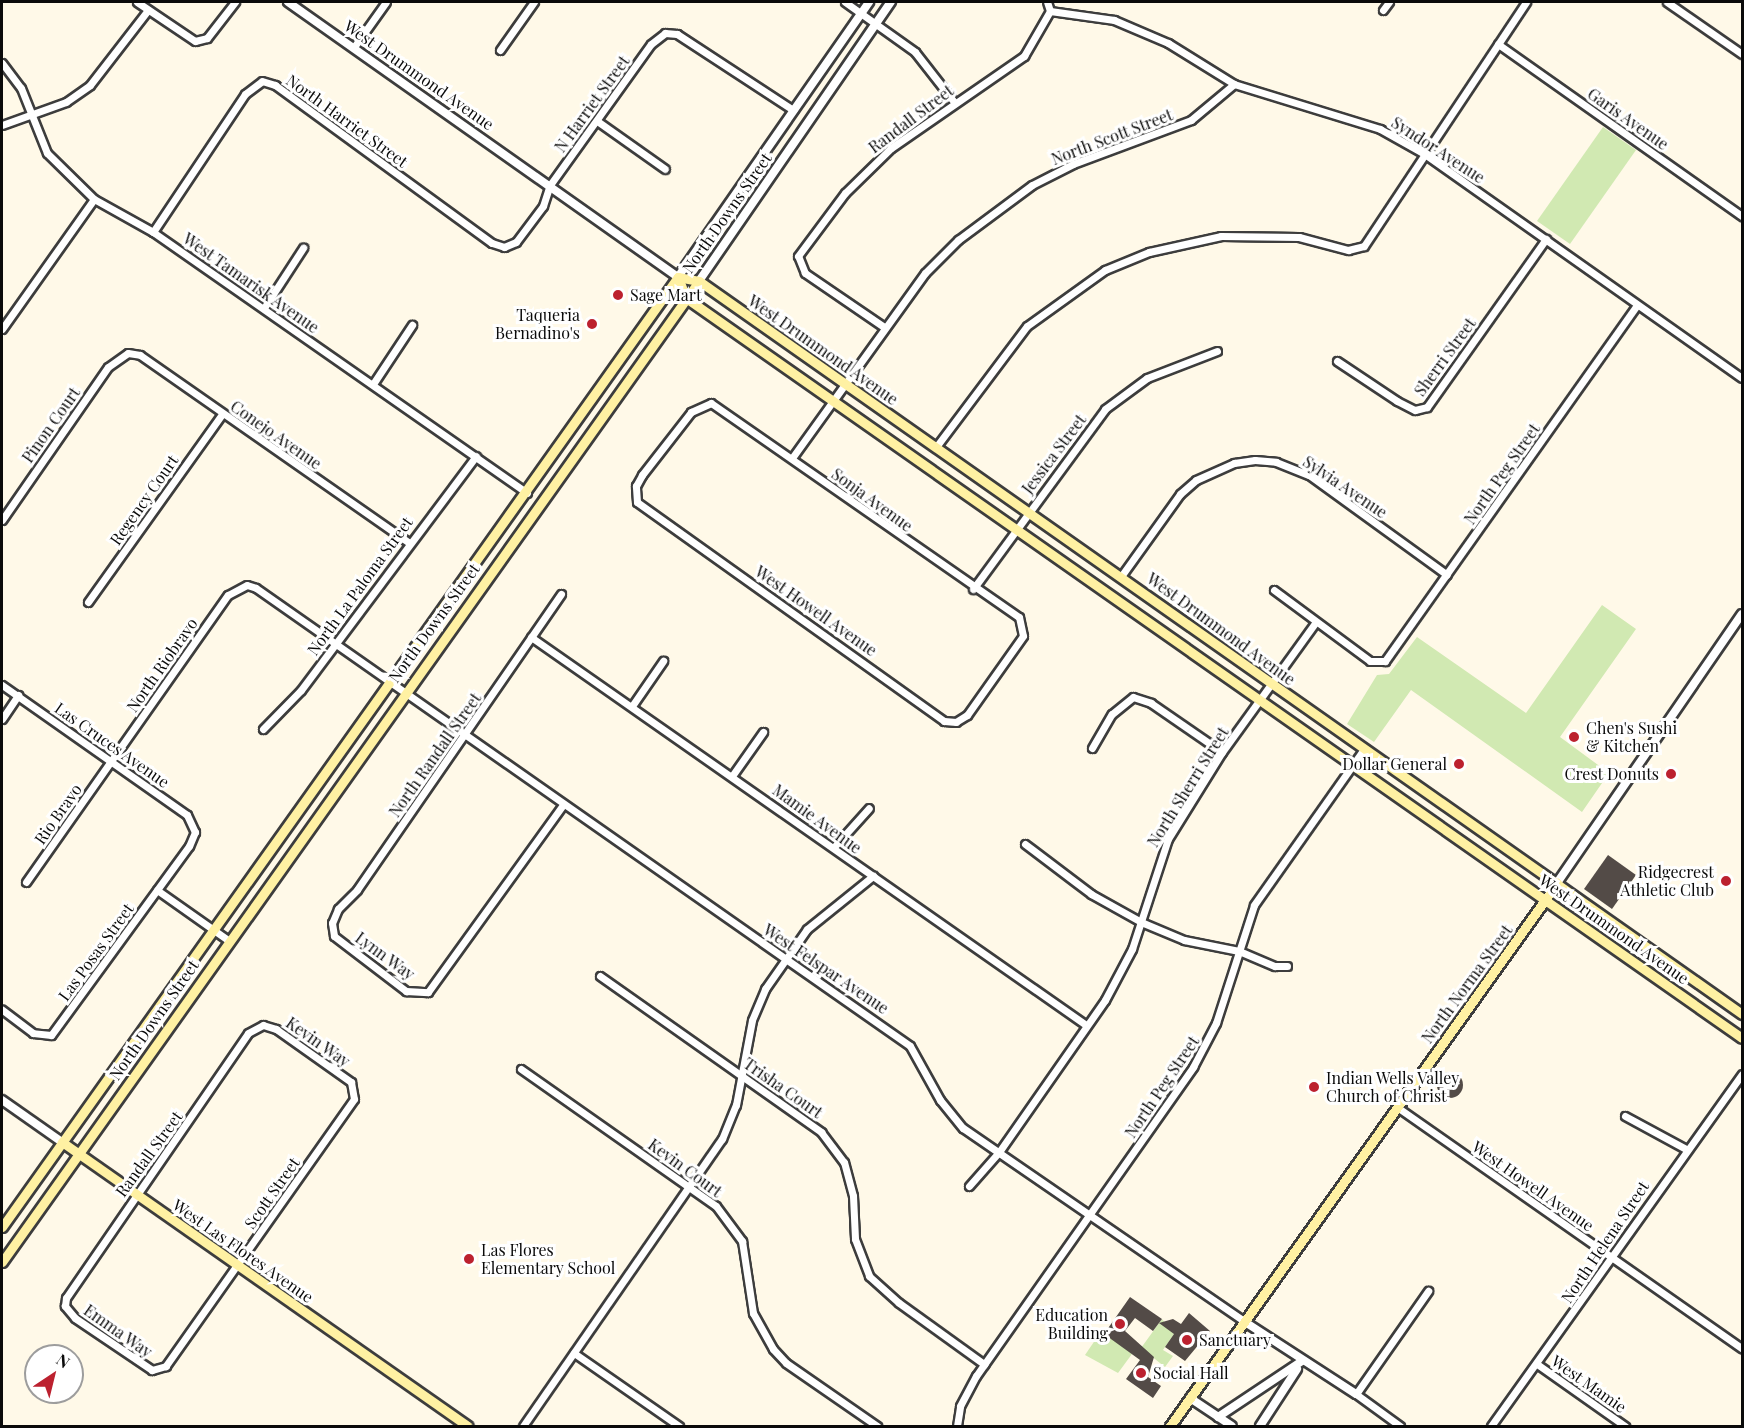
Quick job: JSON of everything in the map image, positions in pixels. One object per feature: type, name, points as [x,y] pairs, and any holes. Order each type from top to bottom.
[{"type":"main road","name":"West Drummond Avenue","points":[[678,277],[699,281],[1743,1014]]},
{"type":"main road","name":"North Downs Street","points":[[2,1227],[212,929],[527,493],[678,277]]},
{"type":"main road","points":[[678,277],[686,298],[1016,527]]},
{"type":"main road","name":"North Downs Street","points":[[2,1262],[403,692],[699,281]]},
{"type":"main road","name":"West Drummond Avenue","points":[[1016,527],[1743,1038]]},
{"type":"main road","name":"North Norma Street","points":[[1170,1426],[1557,883]]},
{"type":"main road","points":[[1641,967],[1653,951]]},
{"type":"main road","name":"West Las Flores Avenue","points":[[62,1142],[467,1426]]},
{"type":"street","points":[[137,2],[188,38],[207,38],[235,2]]},
{"type":"street","name":"West Drummond Avenue","points":[[288,2],[678,277]]},
{"type":"street","points":[[354,47],[386,2]]},
{"type":"street","points":[[500,50],[534,2]]},
{"type":"street","points":[[845,2],[915,52],[954,102]]},
{"type":"street","name":"North Downs Street","points":[[678,277],[869,2]]},
{"type":"street","name":"North Downs Street","points":[[699,281],[891,2]]},
{"type":"street","points":[[1047,2],[1050,11]]},
{"type":"street","points":[[1383,9],[1389,2]]},
{"type":"street","points":[[936,447],[1027,326],[1105,270],[1149,252],[1221,236],[1299,237],[1353,250],[1371,237],[1423,153],[1526,2]]},
{"type":"street","points":[[1667,2],[1743,54]]},
{"type":"street","points":[[2,124],[66,102],[90,85],[148,10]]},
{"type":"street","name":"Syndor Avenue","points":[[1050,11],[1077,12],[1141,29],[1234,84],[1363,122],[1423,153],[1743,378]]},
{"type":"street","name":"Randall Street","points":[[884,327],[802,269],[798,256],[845,194],[891,147],[954,102],[1016,64],[1036,39],[1050,11]]},
{"type":"street","name":"N Harriet Street","points":[[550,185],[656,39],[677,34],[793,110]]},
{"type":"street","name":"Garis Avenue","points":[[1498,44],[1743,216]]},
{"type":"street","name":"West Tamarisk Avenue","points":[[2,63],[21,88],[47,153],[94,198],[153,232],[527,493]]},
{"type":"street","name":"North Harriet Street","points":[[153,232],[245,94],[262,81],[274,85],[492,243],[504,247],[516,242],[543,206],[550,185]]},
{"type":"street","name":"North Scott Street","points":[[792,458],[925,273],[993,210],[1073,164],[1191,120],[1234,84]]},
{"type":"street","points":[[597,121],[665,169]]},
{"type":"street","points":[[2,329],[94,198]]},
{"type":"street","name":"Sherri Street","points":[[1337,361],[1414,410],[1427,407],[1546,239]]},
{"type":"street","points":[[264,308],[303,248]]},
{"type":"street","name":"North Peg Street","points":[[1315,624],[1370,661],[1387,658],[1637,305]]},
{"type":"street","points":[[373,384],[412,326]]},
{"type":"street","name":"Jessica Street","points":[[973,590],[1087,429],[1124,393],[1161,371],[1216,351]]},
{"type":"street","name":"Conejo Avenue","points":[[128,353],[140,356],[408,542]]},
{"type":"street","name":"Pinon Court","points":[[2,520],[108,367],[128,353]]},
{"type":"street","name":"Sonja Avenue","points":[[657,516],[637,502],[636,486],[691,412],[706,404],[722,408],[973,590],[1021,621]]},
{"type":"street","name":"Regency Court","points":[[88,602],[222,414]]},
{"type":"street","name":"North La Paloma Street","points":[[263,729],[336,644],[408,542],[476,456]]},
{"type":"street","name":"Sylvia Avenue","points":[[1122,576],[1180,494],[1196,480],[1234,463],[1255,460],[1276,462],[1308,476],[1447,575]]},
{"type":"street","name":"West Howell Avenue","points":[[657,516],[944,721],[960,720],[974,708],[1019,644],[1024,630],[1021,621]]},
{"type":"street","name":"West Felspar Avenue","points":[[238,588],[256,588],[562,806],[910,1046],[947,1110],[963,1128],[1245,1322],[1300,1364],[1356,1394],[1400,1426]]},
{"type":"street","name":"North Riobravo","points":[[111,761],[228,595],[238,588]]},
{"type":"street","points":[[1274,590],[1315,624]]},
{"type":"street","name":"North Randall Street","points":[[332,929],[338,909],[464,736],[561,594]]},
{"type":"street","name":"North Norma Street","points":[[1557,883],[1743,614]]},
{"type":"street","name":"North Sherri Street","points":[[969,1186],[999,1152],[1120,976],[1141,922],[1160,856],[1222,752],[1262,701],[1315,624]]},
{"type":"street","name":"Mamie Avenue","points":[[531,637],[632,705],[1086,1026]]},
{"type":"street","points":[[632,705],[663,661]]},
{"type":"street","name":"Las Cruces Avenue","points":[[2,685],[187,815],[194,836]]},
{"type":"street","points":[[2,719],[18,695]]},
{"type":"street","points":[[1092,748],[1112,714],[1133,697],[1151,703],[1222,752]]},
{"type":"street","points":[[732,776],[763,732]]},
{"type":"street","name":"North Peg Street","points":[[957,1426],[960,1406],[984,1364],[1210,1039],[1260,894],[1364,749]]},
{"type":"street","name":"Rio Bravo","points":[[26,882],[111,761]]},
{"type":"street","name":"Lynn Way","points":[[332,929],[406,990],[428,992],[562,806]]},
{"type":"street","points":[[834,848],[868,808]]},
{"type":"street","name":"Las Posas Street","points":[[2,1010],[33,1034],[51,1035],[194,836]]},
{"type":"street","points":[[1025,844],[1091,894],[1141,922],[1184,940],[1239,951],[1251,959],[1287,966]]},
{"type":"street","points":[[523,1426],[691,1189],[722,1139],[743,1077],[752,1020],[784,959],[831,906],[873,876]]},
{"type":"street","points":[[157,890],[228,940]]},
{"type":"street","name":"Trisha Court","points":[[600,976],[821,1132],[844,1162],[853,1196],[855,1239],[869,1276],[899,1303],[984,1364]]},
{"type":"street","name":"Randall Street","points":[[65,1306],[70,1290],[248,1032],[263,1025]]},
{"type":"street","name":"Kevin Way","points":[[263,1025],[276,1029],[353,1087]]},
{"type":"street","name":"Kevin Court","points":[[521,1069],[716,1206],[742,1241],[753,1313],[773,1349],[786,1363],[877,1426]]},
{"type":"street","name":"North Helena Street","points":[[1491,1426],[1612,1258],[1686,1149],[1743,1074]]},
{"type":"street","name":"Scott Street","points":[[160,1370],[351,1106],[353,1087]]},
{"type":"street","name":"West Las Flores Avenue","points":[[2,1100],[62,1142]]},
{"type":"street","name":"West Howell Avenue","points":[[1397,1107],[1743,1349]]},
{"type":"street","points":[[1625,1116],[1686,1149]]},
{"type":"street","points":[[1356,1394],[1428,1291]]},
{"type":"street","name":"Emma Way","points":[[65,1306],[145,1367],[160,1370]]},
{"type":"street","points":[[574,1353],[679,1426]]},
{"type":"street","points":[[1218,1417],[1300,1364]]},
{"type":"street","points":[[1260,1426],[1300,1364]]},
{"type":"street","name":"West Mamie","points":[[1536,1364],[1625,1426]]},
{"type":"street","points":[[1190,1398],[1232,1426]]},
{"type":"green space","points":[[1603,127],[1636,150],[1570,244],[1537,221]]},
{"type":"green space","points":[[1602,605],[1636,629],[1560,737],[1609,773],[1582,812],[1411,690],[1374,742],[1347,724],[1377,675],[1389,674],[1417,637],[1526,713]]},
{"type":"green space","points":[[1162,1319],[1174,1334],[1163,1350],[1173,1356],[1165,1367],[1141,1348]]},
{"type":"green space","points":[[1102,1330],[1132,1354],[1118,1373],[1085,1355]]},
{"type":"building","points":[[1608,855],[1636,875],[1612,909],[1584,889]]},
{"type":"building","points":[[1450,1072],[1459,1076],[1463,1085],[1459,1094],[1450,1098],[1441,1094],[1437,1085],[1441,1076]]},
{"type":"building","name":"Education Building","points":[[1130,1297],[1162,1319],[1153,1331],[1135,1318],[1125,1331],[1154,1357],[1148,1377],[1161,1386],[1153,1398],[1126,1379],[1140,1360],[1104,1334]]},
{"type":"building","name":"Sanctuary","points":[[1189,1313],[1210,1331],[1185,1361],[1165,1347],[1174,1334],[1159,1323],[1173,1319],[1181,1324]]},
{"type":"place","name":"Sage Mart","points":[[618,295]]},
{"type":"place","name":"Taqueria Bernadino's","points":[[592,324]]},
{"type":"place","name":"Chen's Sushi & Kitchen","points":[[1574,737]]},
{"type":"place","name":"Dollar General","points":[[1459,764]]},
{"type":"place","name":"Crest Donuts","points":[[1671,774]]},
{"type":"place","name":"Ridgecrest Athletic Club","points":[[1726,881]]},
{"type":"place","name":"Indian Wells Valley Church of Christ","points":[[1314,1087]]},
{"type":"place","name":"Las Flores Elementary School","points":[[469,1259]]},
{"type":"place","name":"Education Building","points":[[1120,1324]]},
{"type":"place","name":"Sanctuary","points":[[1187,1340]]},
{"type":"place","name":"Social Hall","points":[[1141,1373]]}]
